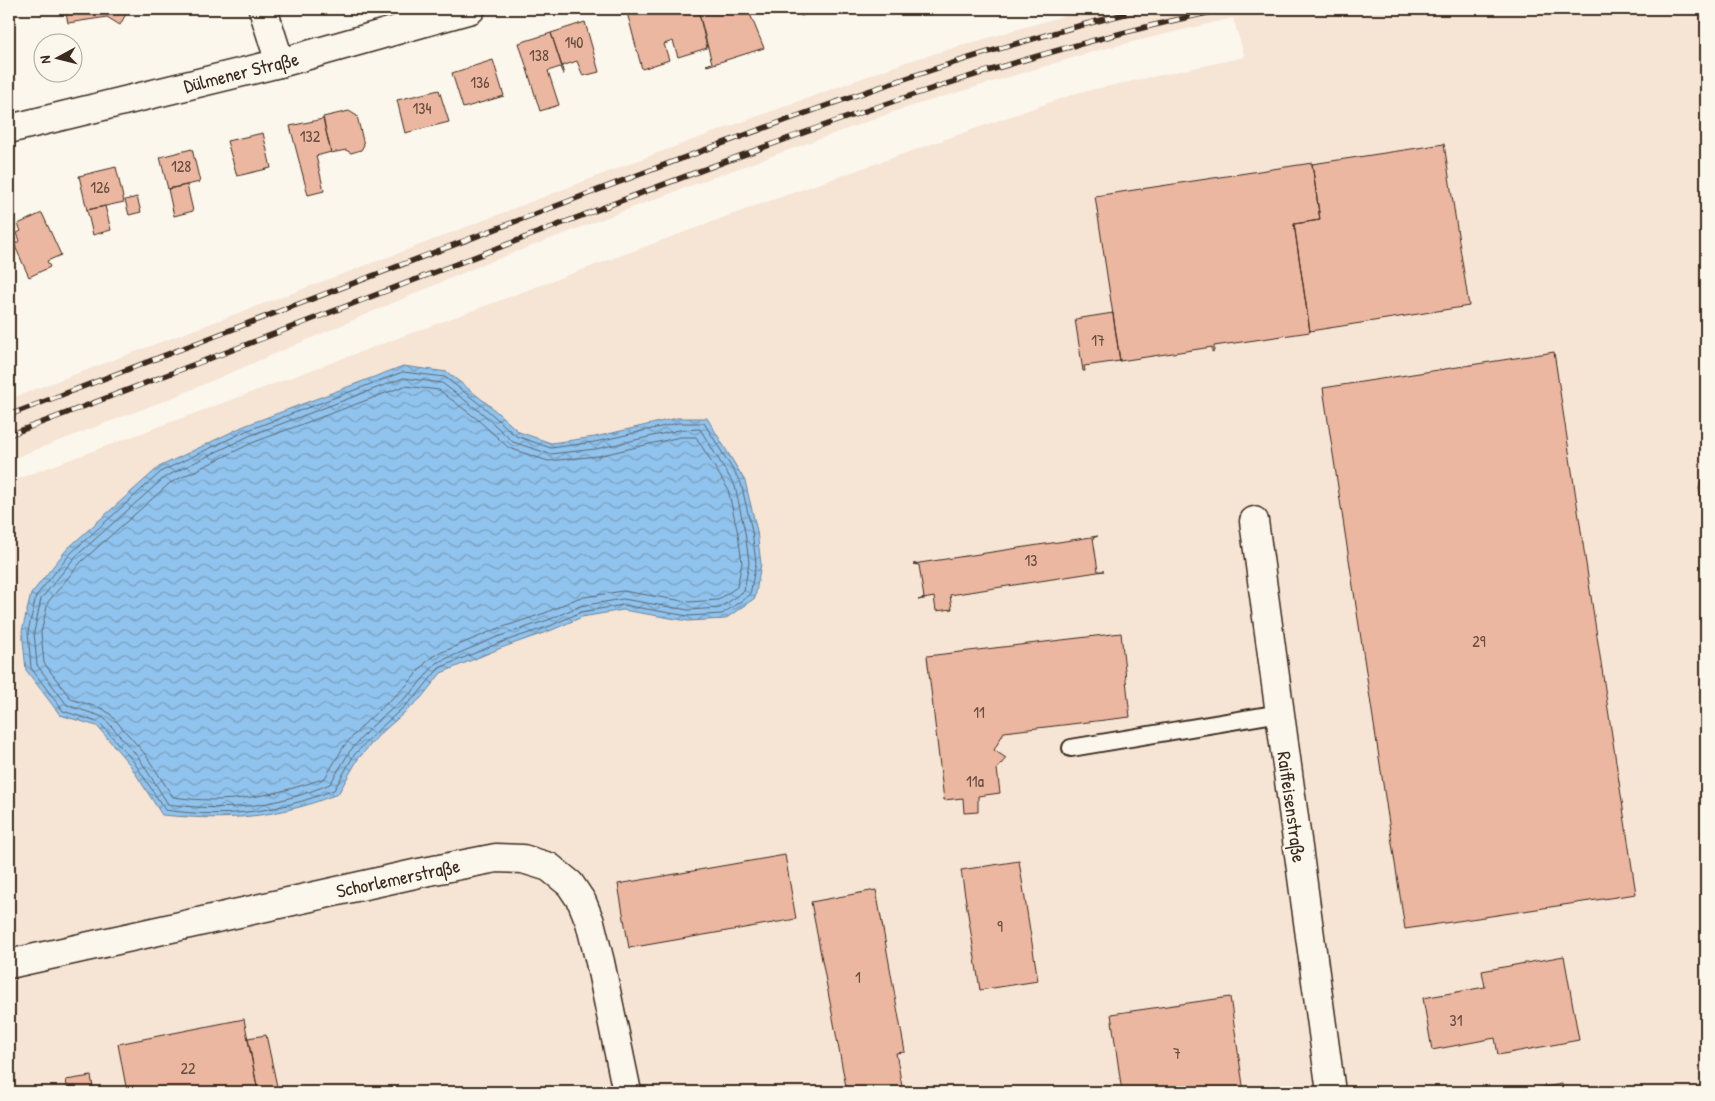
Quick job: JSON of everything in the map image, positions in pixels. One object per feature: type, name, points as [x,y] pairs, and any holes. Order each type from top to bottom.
[{"type":"street","points":[[263,9],[280,63]]},
{"type":"street","name":"Dülmener Straße","points":[[9,129],[280,63],[442,13],[471,9]]},
{"type":"street","name":"Raiffeisenstraße","points":[[1254,521],[1331,1092]]},
{"type":"street","name":"Schorlemerstraße","points":[[9,964],[419,873],[496,858],[523,859],[549,867],[570,884],[582,902],[590,922],[600,962],[627,1092]]},
{"type":"lane","points":[[1071,748],[1280,713]]},
{"type":"shaded area","points":[[1087,9],[1706,9],[1706,1092],[9,1092],[9,482],[755,206],[1077,93],[1245,57],[1233,18],[1099,50],[899,110],[711,178],[479,266],[174,397],[9,460],[9,399],[404,251],[652,155],[909,61]]},
{"type":"water","points":[[403,366],[447,372],[489,405],[519,432],[551,443],[595,437],[677,418],[707,418],[745,481],[757,531],[761,564],[755,598],[725,619],[688,621],[623,610],[582,617],[441,673],[421,698],[379,735],[358,759],[338,794],[297,808],[243,817],[210,818],[162,815],[130,765],[97,726],[60,715],[26,670],[22,631],[31,594],[67,549],[159,467],[244,426]]},
{"type":"building","points":[[65,9],[141,9],[127,12],[120,25],[107,17],[68,23]]},
{"type":"building","points":[[626,9],[698,9],[707,48],[678,57],[673,41],[664,44],[669,60],[642,69]]},
{"type":"building","points":[[698,9],[734,9],[735,13],[748,9],[764,48],[707,66],[712,63]]},
{"type":"building","points":[[798,9],[819,9],[801,16]]},
{"type":"building","points":[[585,22],[599,72],[583,76],[577,61],[562,66],[551,33]]},
{"type":"building","points":[[551,33],[564,74],[560,67],[548,71],[559,105],[540,111],[519,43]]},
{"type":"building","points":[[493,60],[504,96],[463,108],[452,73]]},
{"type":"building","points":[[439,90],[449,122],[405,133],[397,100]]},
{"type":"building","points":[[349,111],[357,116],[364,145],[361,150],[351,153],[346,150],[331,153],[323,117]]},
{"type":"building","points":[[323,119],[331,152],[316,156],[324,191],[308,195],[290,126]]},
{"type":"building","points":[[263,133],[271,168],[237,176],[227,141]]},
{"type":"building","points":[[1444,144],[1469,306],[1310,331],[1294,224],[1320,220],[1312,164]]},
{"type":"building","points":[[192,149],[200,182],[168,189],[160,157]]},
{"type":"building","points":[[1312,163],[1320,220],[1294,224],[1310,332],[1214,346],[1214,351],[1212,352],[1212,347],[1120,361],[1095,196]]},
{"type":"building","points":[[116,167],[124,202],[87,210],[79,176]]},
{"type":"building","points":[[187,185],[193,211],[174,216],[168,189]]},
{"type":"building","points":[[137,197],[141,212],[129,215],[125,200]]},
{"type":"building","points":[[105,206],[111,230],[93,235],[87,210]]},
{"type":"building","points":[[42,213],[61,255],[47,261],[50,267],[29,277],[14,244],[20,241],[17,233],[21,231],[18,224]]},
{"type":"building","points":[[1113,313],[1120,361],[1084,366],[1085,371],[1083,371],[1075,319]]},
{"type":"building","points":[[1554,352],[1636,894],[1405,929],[1323,388]]},
{"type":"building","points":[[1706,474],[1706,502],[1702,499],[1699,489],[1701,481]]},
{"type":"building","points":[[1706,508],[1706,545],[1705,545],[1701,509]]},
{"type":"building","points":[[1098,536],[1093,538],[1098,571],[1104,571],[950,595],[952,609],[936,611],[934,597],[918,600],[924,598],[919,565],[913,564]]},
{"type":"building","points":[[1121,633],[1130,717],[1004,732],[994,750],[1006,758],[997,769],[1000,793],[978,796],[978,812],[964,813],[963,798],[944,800],[927,656]]},
{"type":"building","points":[[785,855],[796,919],[629,948],[618,884]]},
{"type":"building","points":[[1019,861],[1038,981],[980,990],[961,870]]},
{"type":"building","points":[[876,890],[905,1052],[896,1053],[903,1092],[847,1092],[811,902]]},
{"type":"building","points":[[1564,956],[1579,1040],[1498,1055],[1495,1038],[1432,1050],[1423,998],[1485,987],[1482,971]]},
{"type":"building","points":[[1230,997],[1244,1092],[1122,1092],[1111,1014]]},
{"type":"building","points":[[244,1019],[258,1092],[127,1092],[118,1044]]},
{"type":"building","points":[[266,1035],[278,1091],[258,1092],[248,1038]]},
{"type":"building","points":[[91,1076],[94,1092],[68,1092],[66,1080]]},
{"type":"building","points":[[1562,1084],[1563,1092],[1539,1092],[1538,1088]]},
{"type":"railway","points":[[9,415],[524,218],[801,115],[937,68],[1075,27],[1145,9]]},
{"type":"railway","points":[[9,435],[755,150],[833,122],[988,71],[1067,48],[1146,27],[1226,9]]}]
